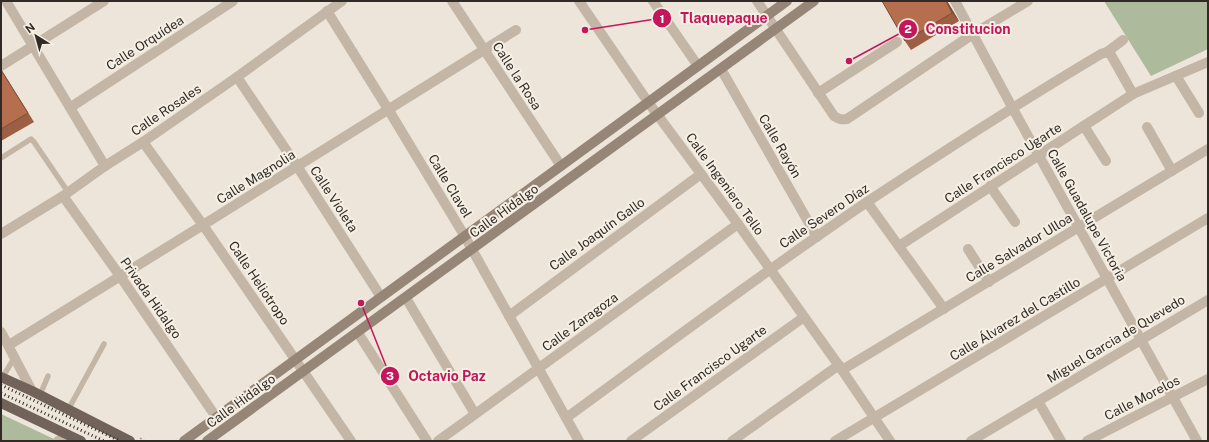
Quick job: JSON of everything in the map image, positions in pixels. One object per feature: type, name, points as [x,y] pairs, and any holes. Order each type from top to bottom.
[{"type":"main road","points":[[2,377],[130,441]]},
{"type":"main road","points":[[1,403],[81,441]]},
{"type":"street","points":[[6,1],[105,166]]},
{"type":"street","points":[[1,66],[104,1]]},
{"type":"street","name":"Calle Orquídea","points":[[70,107],[233,1]]},
{"type":"street","name":"Calle Rosales","points":[[1,234],[65,194],[143,142],[237,77],[342,1]]},
{"type":"street","name":"Calle la Rosa","points":[[452,1],[561,166]]},
{"type":"street","name":"Calle Ingeniero Tello","points":[[579,1],[648,102],[841,368],[890,441]]},
{"type":"street","points":[[653,1],[698,66]]},
{"type":"street","points":[[757,1],[834,116],[840,119],[847,119],[973,34],[1028,1]]},
{"type":"street","name":"Calle Hidalgo","points":[[184,441],[464,235],[787,1]]},
{"type":"street","name":"Calle Hidalgo","points":[[207,441],[814,1]]},
{"type":"street","name":"Calle Guadalupe Victoria","points":[[955,1],[1197,441]]},
{"type":"street","name":"Calle Clavel","points":[[327,11],[464,235],[579,441]]},
{"type":"street","name":"Calle Magnolia","points":[[9,345],[516,30]]},
{"type":"street","name":"Calle Severo Díaz","points":[[566,418],[770,269],[867,202],[1012,107],[1100,54],[1107,52],[1123,40]]},
{"type":"street","points":[[818,93],[897,42]]},
{"type":"street","points":[[1107,52],[1111,55],[1133,94]]},
{"type":"street","name":"Calle Francisco Ugarte","points":[[899,246],[1133,94],[1208,62]]},
{"type":"street","name":"Calle Rayón","points":[[721,69],[817,237]]},
{"type":"street","points":[[1176,76],[1199,113]]},
{"type":"street","name":"Calle Violeta","points":[[237,77],[297,166],[381,297]]},
{"type":"street","points":[[1084,126],[1106,161]]},
{"type":"street","points":[[1147,127],[1172,171]]},
{"type":"street","name":"Calle Heliotropo","points":[[143,142],[203,225],[352,441]]},
{"type":"street","name":"Calle Salvador Ulloa","points":[[732,441],[841,368],[944,309],[1208,149]]},
{"type":"street","name":"Calle Joaquín Gallo","points":[[509,316],[701,174]]},
{"type":"street","points":[[990,186],[1015,222]]},
{"type":"street","name":"Privada Hidalgo","points":[[65,194],[216,417]]},
{"type":"street","points":[[867,202],[944,309]]},
{"type":"street","name":"Calle Álvarez del Castillo","points":[[835,441],[1208,218]]},
{"type":"street","name":"Calle Zaragoza","points":[[438,441],[738,224]]},
{"type":"street","points":[[968,249],[989,282]]},
{"type":"street","points":[[406,298],[475,414]]},
{"type":"street","name":"Miguel Garcia de Quevedo","points":[[971,441],[1208,300]]},
{"type":"street","name":"Calle Francisco Ugarte","points":[[631,441],[804,317]]},
{"type":"street","points":[[1,332],[36,393]]},
{"type":"street","points":[[358,333],[427,441]]},
{"type":"street","name":"Calle Morelos","points":[[1087,441],[1208,379]]},
{"type":"street","points":[[1038,401],[1061,441]]},
{"type":"street","points":[[58,441],[68,435]]},
{"type":"lane","points":[[1,158],[31,139],[65,194]]},
{"type":"lane","points":[[68,410],[104,344]]},
{"type":"lane","points":[[2,377],[15,357]]},
{"type":"lane","points":[[36,393],[48,376]]},
{"type":"green space","points":[[1104,1],[1208,1],[1208,49],[1151,76]]},
{"type":"green space","points":[[1,414],[54,439],[52,441],[1,441]]},
{"type":"building","points":[[882,1],[946,1],[952,13],[905,41]]},
{"type":"building","points":[[1,70],[28,113],[1,129]]},
{"type":"railway","points":[[1,385],[120,441]]},
{"type":"railway","points":[[1,393],[104,441]]},
{"type":"place","name":"Tlaquepaque","points":[[585,30]]},
{"type":"place","name":"Constitucion","points":[[849,61]]},
{"type":"place","name":"Octavio Paz","points":[[361,303]]}]
